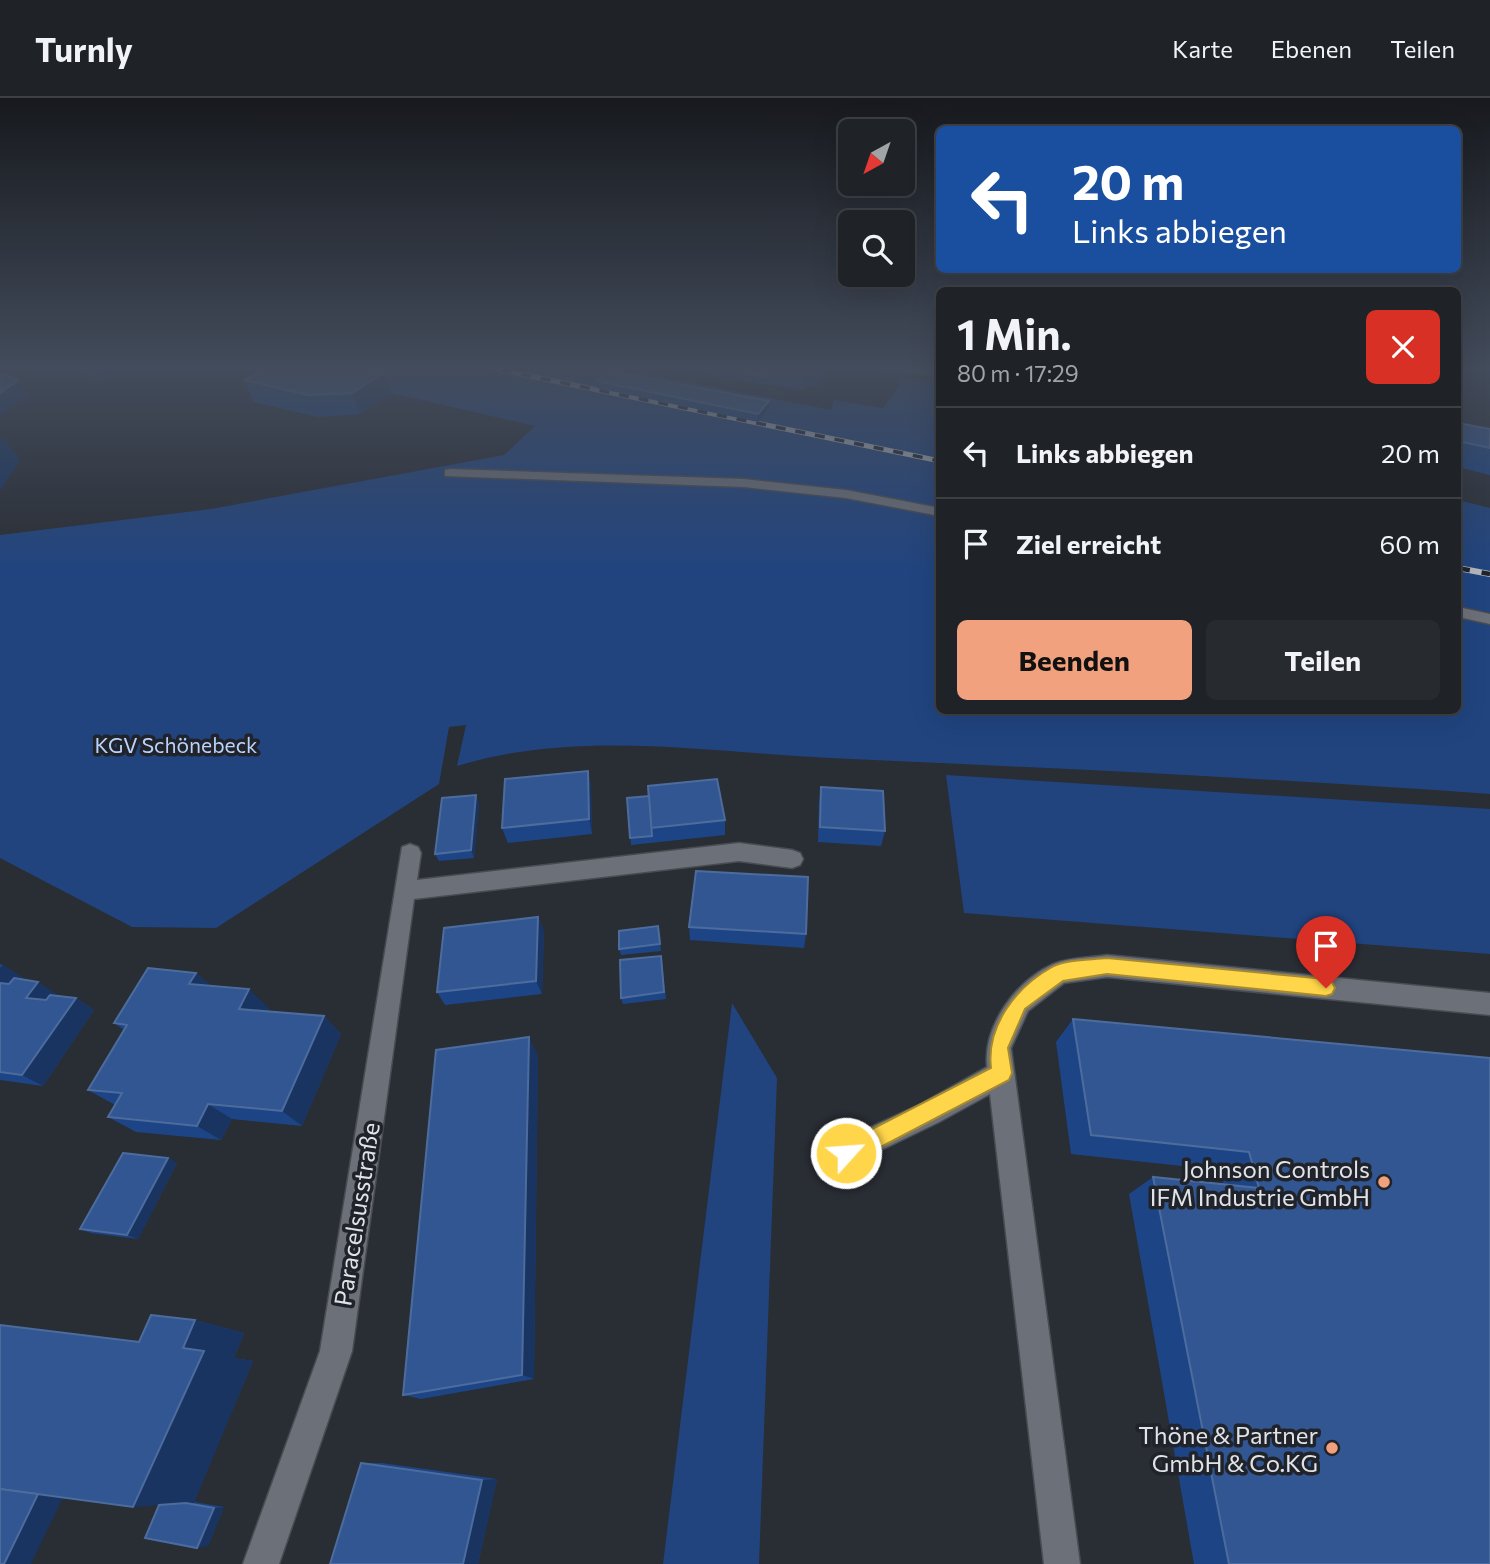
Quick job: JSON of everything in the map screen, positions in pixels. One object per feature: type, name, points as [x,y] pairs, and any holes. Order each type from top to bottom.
[{"type":"street","points":[[450,473],[744,483],[846,494],[936,511]]},
{"type":"street","points":[[1461,613],[1490,619]]},
{"type":"street","points":[[405,891],[739,852],[792,859]]},
{"type":"street","name":"Paracelsusstraße","points":[[261,1564],[336,1351],[410,853]]},
{"type":"street","points":[[1062,1564],[998,1048],[1018,1003],[1059,973],[1107,966],[1490,1004]]},
{"type":"street","points":[[846,1153],[1002,1073]]},
{"type":"green space","name":"KGV Schönebeck","points":[[526,434],[936,434],[936,714],[1461,714],[1461,501],[1490,508],[1490,794],[643,746],[549,748],[457,766],[466,725],[449,727],[439,784],[216,928],[132,927],[0,858],[0,535],[211,509],[504,455]]},
{"type":"green space","points":[[946,775],[1490,809],[1490,954],[964,913]]},
{"type":"green space","points":[[732,1003],[777,1078],[759,1564],[663,1564]]},
{"type":"building","points":[[1461,434],[1490,434],[1490,448],[1461,442]]},
{"type":"building","points":[[588,771],[589,819],[502,828],[505,779]]},
{"type":"building","points":[[717,779],[725,820],[651,828],[648,786]]},
{"type":"building","points":[[821,787],[883,791],[885,831],[820,827]]},
{"type":"building","points":[[476,795],[471,850],[435,854],[442,798]]},
{"type":"building","points":[[649,796],[652,836],[630,838],[627,798]]},
{"type":"building","points":[[696,871],[808,877],[806,934],[689,927]]},
{"type":"building","points":[[538,917],[536,981],[437,992],[444,928]]},
{"type":"building","points":[[658,926],[660,944],[619,949],[619,931]]},
{"type":"building","points":[[661,956],[664,992],[621,998],[620,960]]},
{"type":"building","points":[[148,968],[196,973],[189,984],[249,989],[239,1009],[324,1016],[282,1111],[208,1104],[197,1126],[108,1117],[122,1093],[88,1090],[127,1025],[114,1023]]},
{"type":"building","points":[[14,978],[38,982],[26,998],[46,1000],[50,995],[76,998],[22,1075],[0,1072],[0,983],[9,984]]},
{"type":"building","points":[[1073,1019],[1490,1058],[1490,1564],[1229,1564],[1153,1177],[1259,1188],[1249,1152],[1091,1135]]},
{"type":"building","points":[[529,1037],[522,1375],[403,1395],[436,1050]]},
{"type":"building","points":[[123,1153],[168,1158],[127,1235],[80,1229]]},
{"type":"building","points":[[151,1315],[195,1320],[183,1348],[204,1351],[133,1507],[0,1489],[0,1325],[139,1342]]},
{"type":"building","points":[[361,1463],[482,1480],[463,1564],[330,1564]]},
{"type":"building","points":[[0,1489],[38,1494],[4,1564],[0,1564]]},
{"type":"building","points":[[186,1503],[214,1508],[197,1548],[145,1538],[159,1505]]},
{"type":"railway","points":[[812,434],[936,460]]},
{"type":"railway","points":[[1461,569],[1490,574]]},
{"type":"place","name":"Johnson Controls IFM Industrie GmbH","points":[[1384,1182]]},
{"type":"place","name":"Thöne & Partner GmbH & Co.KG","points":[[1332,1448]]},
{"type":"route","points":[[846,1153],[930,1113],[1002,1073],[998,1048],[1018,1003],[1059,973],[1107,966],[1326,988]]}]
